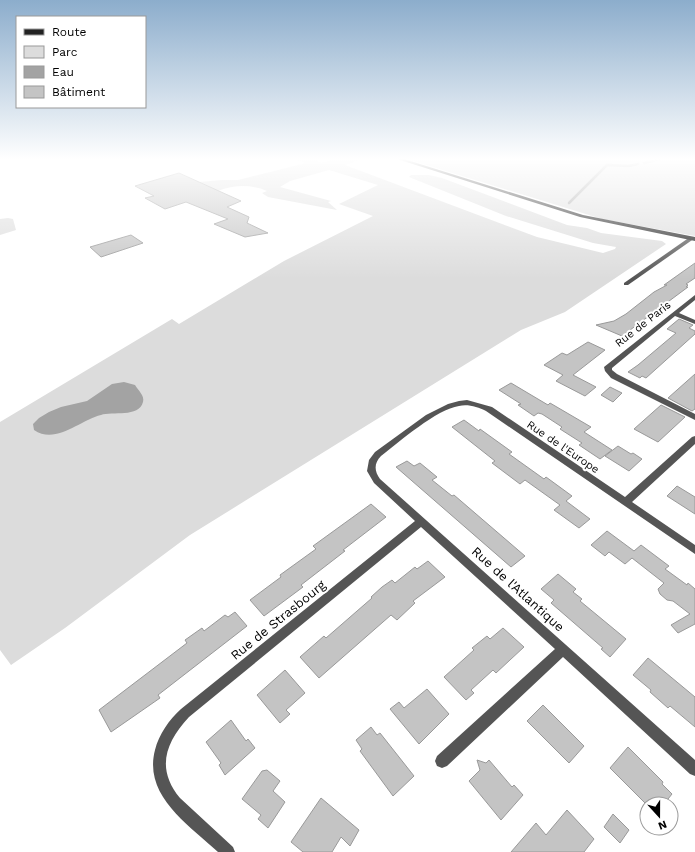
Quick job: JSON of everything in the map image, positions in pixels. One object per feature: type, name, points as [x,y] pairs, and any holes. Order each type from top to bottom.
[{"type":"street","points":[[527,199],[582,216],[694,238]]},
{"type":"street","points":[[626,284],[694,238]]},
{"type":"street","name":"Rue de Paris","points":[[695,297],[608,367],[610,371],[618,378],[695,417]]},
{"type":"street","points":[[674,314],[695,322]]},
{"type":"street","name":"Rue de l'Europe","points":[[413,429],[450,406],[464,403],[477,404],[489,410],[695,550]]},
{"type":"street","name":"Rue de l'Atlantique","points":[[413,429],[378,454],[372,461],[371,470],[377,481],[695,769]]},
{"type":"street","points":[[626,502],[695,439]]},
{"type":"street","name":"Rue de Strasbourg","points":[[228,852],[176,803],[164,787],[160,770],[162,749],[171,728],[185,713],[422,521]]},
{"type":"street","points":[[442,761],[563,649]]},
{"type":"green space","points":[[277,199],[323,199],[331,201],[328,202],[337,210]]},
{"type":"green space","points":[[350,199],[435,199],[537,237],[603,253],[615,249],[616,247],[593,243],[506,216],[463,199],[497,199],[567,225],[587,228],[601,233],[662,241],[666,244],[565,312],[521,330],[190,535],[65,628],[11,665],[0,650],[0,422],[172,319],[179,324],[284,261],[373,216],[339,204]]},
{"type":"green space","points":[[536,199],[695,199],[695,236],[602,219]]},
{"type":"green space","points":[[0,219],[13,219],[16,230],[0,235]]},
{"type":"water","points":[[124,382],[135,385],[142,395],[143,402],[136,410],[125,413],[101,415],[68,430],[51,435],[42,434],[34,430],[33,424],[49,412],[61,407],[87,401],[112,384]]},
{"type":"building","points":[[146,199],[236,199],[241,201],[227,207],[249,217],[247,223],[268,233],[245,237],[214,224],[228,219],[186,202],[165,209]]},
{"type":"building","points":[[131,235],[143,243],[101,257],[90,247]]},
{"type":"building","points":[[695,263],[695,278],[686,284],[688,285],[686,287],[688,287],[622,336],[596,325],[614,321],[626,314]]},
{"type":"building","points":[[679,319],[693,325],[689,328],[695,331],[695,334],[646,378],[642,376],[640,378],[628,372],[676,333],[667,329]]},
{"type":"building","points":[[588,342],[605,350],[573,375],[596,387],[585,396],[556,381],[563,375],[544,365],[562,353],[567,355]]},
{"type":"building","points":[[695,374],[695,409],[692,411],[668,398]]},
{"type":"building","points":[[511,383],[548,405],[550,403],[591,427],[584,432],[612,450],[600,459],[579,445],[582,443],[560,429],[562,427],[542,414],[538,413],[534,416],[518,405],[521,404],[499,390]]},
{"type":"building","points":[[610,387],[622,393],[613,402],[601,395]]},
{"type":"building","points":[[661,405],[685,417],[658,442],[634,429]]},
{"type":"building","points":[[464,420],[479,431],[480,429],[512,452],[509,454],[544,479],[546,477],[572,496],[566,501],[590,519],[579,528],[554,510],[560,505],[525,480],[520,484],[492,463],[495,461],[452,427]]},
{"type":"building","points":[[618,446],[642,459],[629,471],[605,456]]},
{"type":"building","points":[[407,461],[414,466],[420,463],[437,477],[432,480],[452,496],[454,495],[525,556],[511,567],[396,467]]},
{"type":"building","points":[[677,486],[695,497],[695,514],[667,496]]},
{"type":"building","points":[[371,504],[386,517],[301,585],[303,587],[264,616],[250,600],[281,577],[280,575],[316,549],[313,546]]},
{"type":"building","points":[[607,531],[634,551],[641,545],[669,566],[665,569],[695,589],[695,624],[678,633],[671,625],[690,614],[673,601],[667,600],[660,594],[658,589],[664,583],[632,558],[625,564],[609,552],[605,556],[591,545]]},
{"type":"building","points":[[428,561],[445,577],[413,601],[415,603],[397,620],[391,615],[319,678],[300,657],[324,636],[326,638],[372,598],[371,597],[382,587],[392,580],[395,583],[415,567],[417,569]]},
{"type":"building","points":[[558,574],[576,589],[573,592],[582,599],[580,601],[626,639],[610,657],[601,649],[603,648],[551,603],[554,600],[541,589]]},
{"type":"building","points":[[235,612],[247,626],[158,695],[160,698],[111,732],[99,710],[187,643],[185,640],[202,628],[204,631],[225,615],[228,617]]},
{"type":"building","points":[[503,628],[524,647],[496,673],[493,670],[471,690],[474,693],[466,700],[444,677],[474,650],[472,648],[487,636],[490,639]]},
{"type":"building","points":[[648,658],[695,697],[695,727],[670,706],[668,708],[650,692],[651,690],[633,675]]},
{"type":"building","points":[[285,670],[305,693],[286,710],[290,714],[280,723],[257,695]]},
{"type":"building","points":[[427,689],[449,714],[419,744],[390,709],[399,702],[404,708]]},
{"type":"building","points":[[543,705],[584,746],[569,763],[527,721]]},
{"type":"building","points":[[231,720],[246,741],[248,739],[255,748],[225,775],[219,765],[221,763],[206,742]]},
{"type":"building","points":[[371,727],[377,735],[380,733],[414,776],[393,796],[360,751],[362,749],[356,740]]},
{"type":"building","points":[[628,747],[663,782],[662,784],[672,794],[670,796],[639,797],[610,768]]},
{"type":"building","points":[[477,760],[486,763],[489,760],[512,787],[514,785],[523,795],[501,820],[469,781],[480,770]]},
{"type":"building","points":[[267,770],[280,781],[273,791],[285,802],[268,828],[258,819],[261,815],[242,799],[262,771]]},
{"type":"building","points":[[321,798],[359,830],[350,846],[341,837],[332,852],[303,852],[291,842]]},
{"type":"building","points":[[567,810],[594,839],[584,852],[511,852],[536,823],[546,835]]},
{"type":"building","points":[[613,814],[629,830],[620,843],[604,827]]},
{"type":"waterway","points":[[569,203],[573,199]]}]
